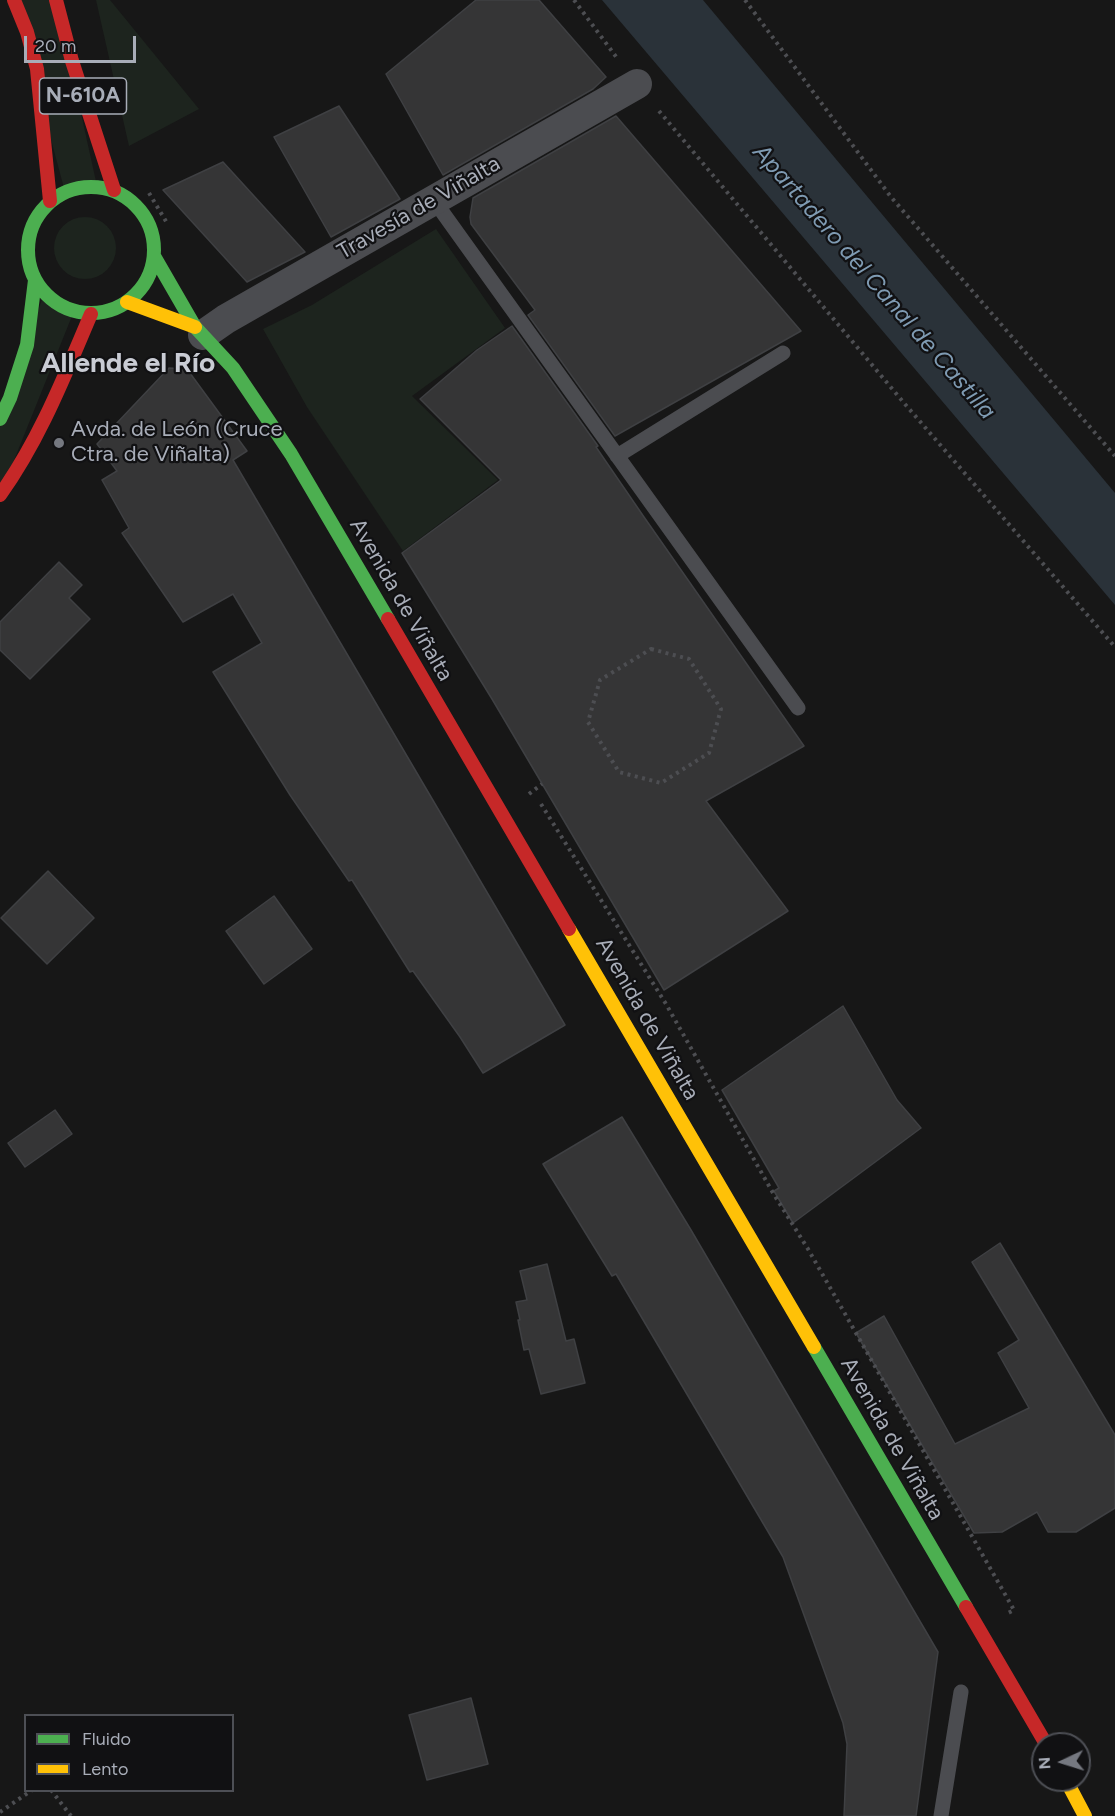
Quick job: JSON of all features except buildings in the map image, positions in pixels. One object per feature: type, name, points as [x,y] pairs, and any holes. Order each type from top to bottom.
[{"type":"main road","name":"N-610A","points":[[14,0],[27,32],[37,69],[50,201]]},
{"type":"main road","name":"N-610A","points":[[56,0],[72,61],[114,190]]},
{"type":"main road","points":[[97,186],[114,190],[136,205],[147,220],[153,237],[154,256],[149,274],[141,290],[127,302],[110,311],[91,314],[58,305],[44,294],[35,280],[28,259],[28,237],[36,217],[50,201],[65,192],[81,187],[97,186]]},
{"type":"main road","name":"Avenida de Viñalta","points":[[154,256],[199,331],[233,368],[291,454],[1039,1732]]},
{"type":"main road","points":[[0,419],[10,398],[27,345],[35,280]]},
{"type":"main road","points":[[127,302],[199,331]]},
{"type":"main road","points":[[0,495],[13,478],[37,433],[91,314]]},
{"type":"main road","points":[[1072,1792],[1085,1816]]},
{"type":"street","name":"Travesía de Viñalta","points":[[199,331],[226,319],[637,84]]},
{"type":"lane","points":[[433,199],[798,708]]},
{"type":"lane","points":[[617,456],[783,353]]},
{"type":"lane","points":[[941,1816],[961,1692]]},
{"type":"path","points":[[574,0],[637,84],[896,394],[1115,647]]},
{"type":"path","points":[[745,0],[891,196],[1115,456]]},
{"type":"path","points":[[651,649],[689,659],[721,709],[709,753],[661,783],[619,772],[605,748],[588,722],[600,680],[651,649]]},
{"type":"path","points":[[0,1812],[30,1792]]},
{"type":"path","points":[[52,1792],[71,1816]]},
{"type":"shaded area","points":[[14,0],[56,0],[97,186],[81,187],[65,192]]},
{"type":"shaded area","points":[[96,0],[110,0],[199,109],[129,146]]},
{"type":"shaded area","points":[[79,217],[91,217],[107,226],[114,236],[116,248],[114,260],[107,270],[91,279],[79,279],[68,274],[59,265],[54,254],[54,242],[59,231],[68,222]]},
{"type":"shaded area","points":[[436,229],[505,328],[412,396],[498,480],[403,551],[307,407],[263,329],[312,305]]},
{"type":"shaded area","points":[[44,294],[58,305],[74,311],[0,495],[0,419]]},
{"type":"water","name":"Apartadero del Canal de Castilla","points":[[602,0],[703,0],[1115,493],[1115,605]]},
{"type":"traffic: fast","points":[[91,187],[115,192],[136,205],[149,226],[154,250],[149,274],[136,295],[115,308],[91,313],[67,308],[46,295],[33,274],[28,250],[33,226],[46,205],[67,192],[91,187]]},
{"type":"traffic: fast","points":[[154,256],[195,327],[233,368],[291,454],[388,619]]},
{"type":"traffic: fast","points":[[0,419],[10,398],[27,345],[35,280]]},
{"type":"traffic: fast","points":[[814,1347],[966,1607]]},
{"type":"traffic: slow","points":[[127,302],[195,327]]},
{"type":"traffic: slow","points":[[569,929],[814,1347]]},
{"type":"traffic: slow","points":[[1072,1792],[1085,1816]]},
{"type":"traffic: jam","points":[[14,0],[27,32],[37,69],[50,201]]},
{"type":"traffic: jam","points":[[56,0],[72,61],[114,190]]},
{"type":"traffic: jam","points":[[0,495],[39,430],[91,314]]},
{"type":"traffic: jam","points":[[388,619],[569,929]]},
{"type":"traffic: jam","points":[[966,1607],[1039,1732]]},
{"type":"place","name":"Avda. de León (Cruce Ctra. de Viñalta)","points":[[59,443]]},
{"type":"district","name":"Allende el Río","points":[[128,364]]}]
